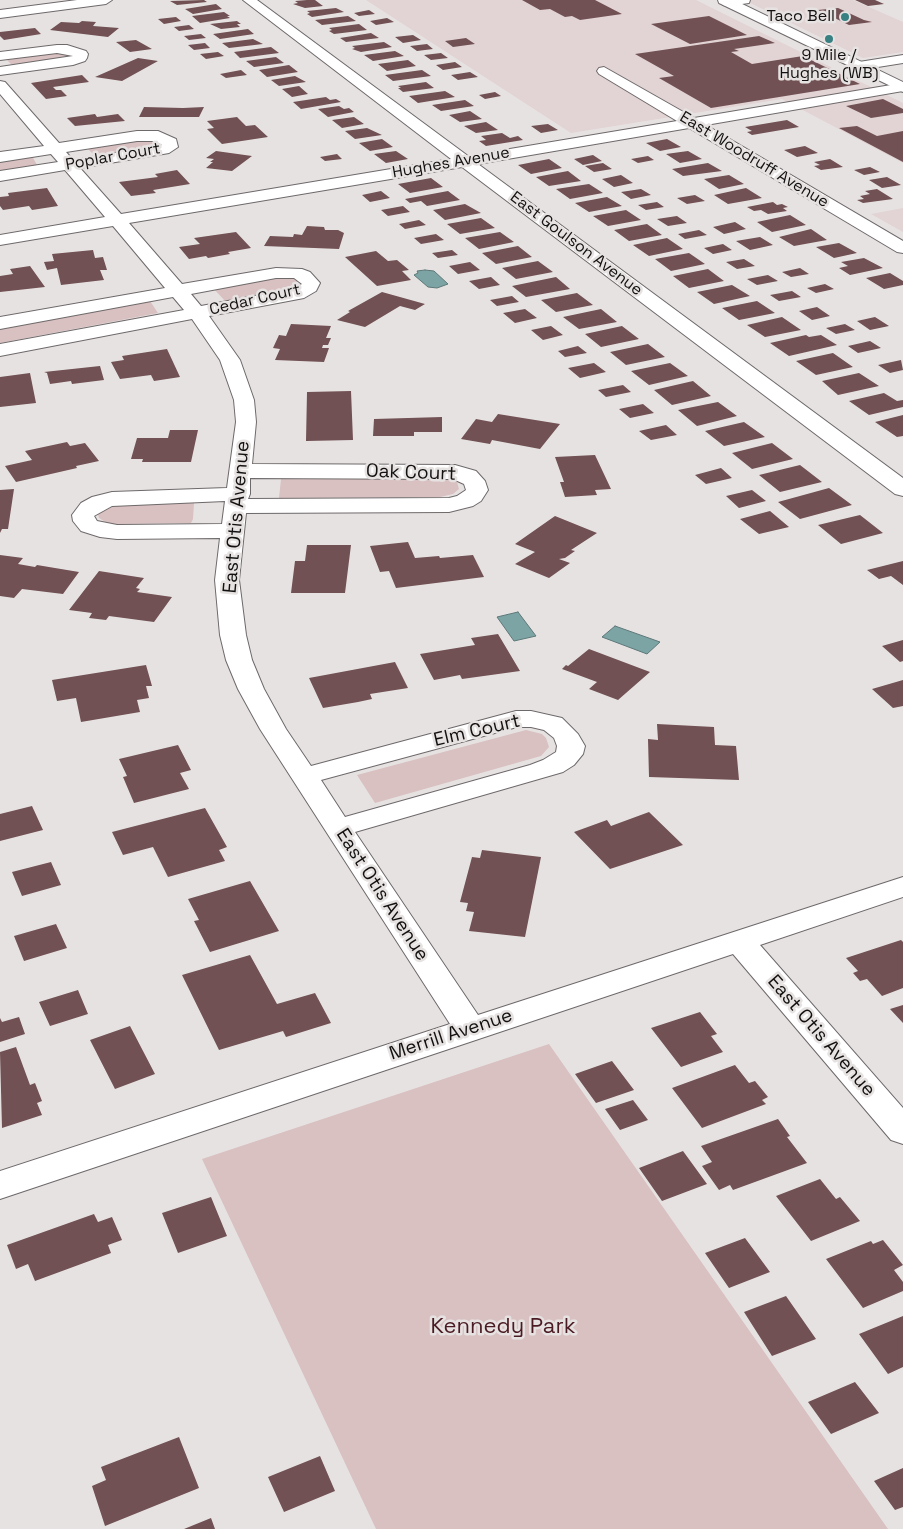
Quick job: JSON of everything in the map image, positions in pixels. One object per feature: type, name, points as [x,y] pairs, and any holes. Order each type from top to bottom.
[{"type":"street","points":[[16,0],[26,10]]},
{"type":"street","points":[[0,14],[106,0]]},
{"type":"street","name":"East Goulson Avenue","points":[[249,0],[903,489]]},
{"type":"street","points":[[726,1],[744,0]]},
{"type":"street","points":[[726,1],[903,87]]},
{"type":"street","points":[[0,56],[57,49],[67,49],[82,54],[80,58],[73,61],[0,71]]},
{"type":"street","points":[[859,66],[903,59]]},
{"type":"street","name":"East Woodruff Avenue","points":[[604,71],[903,248]]},
{"type":"street","name":"East Otis Avenue","points":[[0,84],[197,313],[230,360],[244,400],[246,422],[242,471],[227,580],[233,635],[239,660],[251,689],[273,729],[470,1029]]},
{"type":"street","name":"Hughes Avenue","points":[[0,240],[903,87]]},
{"type":"street","name":"Poplar Court","points":[[0,157],[62,157],[163,150],[170,147],[170,142],[158,136],[149,136],[62,157],[0,176]]},
{"type":"street","name":"Cedar Court","points":[[0,323],[276,273],[304,276],[311,283],[305,291],[297,294],[0,350]]},
{"type":"street","name":"Oak Court","points":[[233,531],[108,531],[90,526],[84,521],[83,515],[95,505],[112,498],[449,505],[464,502],[473,496],[477,490],[474,482],[468,476],[455,472],[242,471]]},
{"type":"street","name":"Elm Court","points":[[304,776],[516,719],[531,719],[553,724],[565,734],[571,746],[569,754],[553,766],[338,828]]},
{"type":"street","name":"Merrill Avenue","points":[[0,1185],[903,888]]},
{"type":"street","name":"East Otis Avenue","points":[[739,941],[903,1131]]},
{"type":"shaded area","points":[[366,0],[696,0],[903,103],[903,163],[782,99],[571,133]]},
{"type":"shaded area","points":[[744,0],[853,0],[903,22],[903,52],[863,58]]},
{"type":"shaded area","points":[[903,208],[903,232],[871,214]]},
{"type":"green space","points":[[57,52],[72,55],[69,58],[13,66],[7,60]]},
{"type":"green space","points":[[153,139],[160,143],[157,146],[96,157],[87,148]]},
{"type":"green space","points":[[32,156],[37,165],[0,171],[0,161]]},
{"type":"green space","points":[[277,277],[297,280],[297,285],[287,289],[225,301],[214,289]]},
{"type":"green space","points":[[150,301],[158,313],[0,343],[0,329]]},
{"type":"green space","points":[[440,477],[457,482],[459,489],[453,494],[440,497],[279,498],[281,479]]},
{"type":"green space","points":[[122,503],[194,503],[193,519],[191,523],[114,524],[107,523],[99,518],[98,514],[104,508]]},
{"type":"green space","points":[[526,730],[542,734],[546,738],[549,747],[541,756],[375,803],[357,775]]},
{"type":"green space","name":"Kennedy Park","points":[[549,1044],[888,1529],[376,1529],[202,1159]]},
{"type":"water","points":[[417,271],[434,271],[448,284],[437,288],[428,287],[414,275],[418,273]]},
{"type":"water","points":[[518,612],[536,636],[514,641],[497,617]]},
{"type":"water","points":[[615,626],[660,642],[647,654],[602,637]]},
{"type":"building","points":[[204,0],[207,2],[177,5],[170,1]]},
{"type":"building","points":[[315,0],[323,6],[305,8],[293,4],[298,3],[295,1]]},
{"type":"building","points":[[522,0],[595,0],[622,14],[580,20],[572,16],[565,17],[550,9],[540,10]]},
{"type":"building","points":[[855,0],[875,0],[884,4],[868,6]]},
{"type":"building","points":[[216,4],[222,9],[193,14],[185,9]]},
{"type":"building","points":[[336,8],[344,12],[312,17],[307,14],[310,13],[307,11]]},
{"type":"building","name":"Taco Bell","points":[[838,8],[872,22],[849,25],[818,10]]},
{"type":"building","points":[[369,10],[375,14],[359,16],[354,13]]},
{"type":"building","points":[[224,12],[230,18],[200,23],[192,16]]},
{"type":"building","points":[[348,16],[356,21],[322,25],[315,20]]},
{"type":"building","points":[[709,16],[747,35],[690,44],[651,24]]},
{"type":"building","points":[[176,17],[181,21],[164,24],[158,19]]},
{"type":"building","points":[[387,18],[394,22],[376,25],[370,21]]},
{"type":"building","points":[[82,21],[96,22],[93,26],[119,28],[108,37],[50,30],[61,22],[79,23]]},
{"type":"building","points":[[237,21],[241,24],[237,24],[240,27],[221,29],[210,24]]},
{"type":"building","points":[[359,24],[367,30],[334,34],[329,31],[332,30],[329,28]]},
{"type":"building","points":[[189,25],[194,29],[179,31],[174,27]]},
{"type":"building","points":[[35,28],[41,34],[4,40],[0,36],[0,32]]},
{"type":"building","points":[[248,29],[254,34],[220,39],[213,34]]},
{"type":"building","points":[[371,33],[379,38],[346,42],[340,38]]},
{"type":"building","points":[[201,34],[206,38],[189,40],[184,36]]},
{"type":"building","points":[[413,35],[421,40],[403,43],[395,37]]},
{"type":"building","points":[[759,36],[775,43],[734,49],[739,51],[731,52],[752,64],[803,56],[860,84],[711,108],[659,78],[674,76],[635,54]]},
{"type":"building","points":[[466,38],[475,44],[453,47],[445,41]]},
{"type":"building","points":[[253,39],[263,44],[229,48],[222,43]]},
{"type":"building","points":[[136,40],[152,49],[130,52],[116,42]]},
{"type":"building","points":[[384,42],[392,47],[361,52],[352,49],[355,48],[352,46]]},
{"type":"building","points":[[205,43],[210,48],[194,50],[188,45]]},
{"type":"building","points":[[427,44],[433,49],[417,51],[410,46]]},
{"type":"building","points":[[271,47],[279,53],[240,58],[234,52]]},
{"type":"building","points":[[395,51],[404,56],[373,61],[364,55]]},
{"type":"building","points":[[218,52],[224,56],[206,59],[200,54]]},
{"type":"building","points":[[441,53],[448,58],[431,60],[424,55]]},
{"type":"building","points":[[276,57],[284,63],[254,67],[246,61]]},
{"type":"building","points":[[138,58],[158,61],[122,81],[95,77]]},
{"type":"building","points":[[408,60],[416,66],[387,71],[378,64]]},
{"type":"building","points":[[455,62],[462,67],[443,70],[436,65]]},
{"type":"building","points":[[289,65],[298,72],[267,77],[259,70]]},
{"type":"building","points":[[241,70],[247,75],[226,78],[220,74]]},
{"type":"building","points":[[422,70],[431,76],[393,81],[385,75]]},
{"type":"building","points":[[470,72],[478,77],[458,80],[451,75]]},
{"type":"building","points":[[82,75],[89,82],[53,87],[56,90],[61,90],[67,96],[46,99],[31,83]]},
{"type":"building","points":[[295,76],[306,82],[279,86],[271,80]]},
{"type":"building","points":[[426,82],[434,88],[403,92],[398,88],[401,88],[398,86]]},
{"type":"building","points":[[299,86],[308,94],[292,97],[282,89]]},
{"type":"building","points":[[445,91],[455,97],[418,103],[409,96]]},
{"type":"building","points":[[495,92],[501,96],[485,99],[479,95]]},
{"type":"building","points":[[326,97],[330,100],[336,99],[341,102],[301,109],[293,102]]},
{"type":"building","points":[[883,99],[903,109],[903,113],[871,118],[846,106]]},
{"type":"building","points":[[465,100],[474,106],[441,111],[432,105]]},
{"type":"building","points":[[339,106],[344,109],[349,108],[354,112],[328,117],[318,109]]},
{"type":"building","points":[[144,107],[204,107],[199,117],[139,117]]},
{"type":"building","points":[[470,111],[482,119],[460,122],[449,115]]},
{"type":"building","points":[[95,114],[97,117],[118,114],[125,121],[75,126],[67,118]]},
{"type":"building","points":[[237,117],[246,126],[255,125],[268,137],[222,144],[207,129],[214,128],[207,121]]},
{"type":"building","points":[[354,117],[364,124],[342,128],[332,120]]},
{"type":"building","points":[[787,120],[799,127],[752,135],[747,132],[752,131],[745,127]]},
{"type":"building","points":[[486,122],[498,130],[476,133],[464,126]]},
{"type":"building","points":[[548,124],[558,130],[541,133],[531,126]]},
{"type":"building","points":[[857,126],[877,136],[903,131],[903,162],[839,128]]},
{"type":"building","points":[[367,128],[382,135],[355,139],[345,131]]},
{"type":"building","points":[[502,133],[510,138],[518,136],[523,140],[486,146],[479,141],[486,140],[481,136]]},
{"type":"building","points":[[382,139],[393,147],[370,151],[359,143]]},
{"type":"building","points":[[667,139],[681,147],[660,151],[646,143]]},
{"type":"building","points":[[805,146],[818,153],[797,157],[784,150]]},
{"type":"building","points":[[216,151],[252,156],[232,171],[206,168],[214,159],[206,158]]},
{"type":"building","points":[[396,151],[408,159],[386,163],[374,154]]},
{"type":"building","points":[[688,151],[702,159],[680,163],[666,154]]},
{"type":"building","points":[[337,154],[342,159],[325,161],[320,157]]},
{"type":"building","points":[[593,155],[602,161],[583,165],[574,159]]},
{"type":"building","points":[[648,156],[654,160],[638,163],[631,159]]},
{"type":"building","points":[[549,159],[562,168],[531,174],[518,165]]},
{"type":"building","points":[[830,159],[843,167],[821,170],[814,166],[820,165],[814,162]]},
{"type":"building","points":[[603,163],[612,169],[594,172],[585,166]]},
{"type":"building","points":[[708,163],[722,171],[683,176],[672,169]]},
{"type":"building","points":[[870,167],[880,172],[864,175],[854,170]]},
{"type":"building","points":[[177,170],[190,184],[153,190],[156,193],[131,196],[119,182],[158,177],[155,174]]},
{"type":"building","points":[[568,171],[581,181],[549,186],[536,177]]},
{"type":"building","points":[[621,175],[633,183],[614,187],[602,179]]},
{"type":"building","points":[[729,175],[744,184],[719,189],[704,179]]},
{"type":"building","points":[[887,177],[901,185],[882,188],[869,180]]},
{"type":"building","points":[[431,178],[443,187],[410,193],[398,184]]},
{"type":"building","points":[[589,184],[603,193],[570,199],[556,189]]},
{"type":"building","points":[[47,188],[58,206],[32,210],[29,206],[3,210],[0,206],[0,197],[9,196],[8,193]]},
{"type":"building","points":[[746,188],[762,198],[728,204],[714,195]]},
{"type":"building","points":[[641,189],[651,195],[631,199],[621,192]]},
{"type":"building","points":[[877,189],[893,199],[863,203],[857,200],[864,199],[860,196],[870,194],[865,191]]},
{"type":"building","points":[[381,191],[390,198],[370,202],[362,195]]},
{"type":"building","points":[[448,191],[460,200],[427,206],[421,201],[410,203],[405,199]]},
{"type":"building","points":[[695,195],[705,201],[687,204],[677,198]]},
{"type":"building","points":[[607,197],[622,206],[589,212],[575,203]]},
{"type":"building","points":[[657,202],[664,207],[646,210],[638,205]]},
{"type":"building","points":[[773,202],[777,205],[782,204],[788,207],[783,208],[787,211],[768,214],[761,210],[754,211],[747,207]]},
{"type":"building","points":[[465,204],[481,213],[445,220],[433,210]]},
{"type":"building","points":[[403,206],[410,212],[388,216],[381,210]]},
{"type":"building","points":[[626,210],[641,220],[608,226],[593,216]]},
{"type":"building","points":[[790,215],[806,225],[772,232],[757,222]]},
{"type":"building","points":[[677,216],[687,223],[668,226],[657,219]]},
{"type":"building","points":[[481,218],[495,228],[460,234],[447,224]]},
{"type":"building","points":[[419,220],[426,225],[405,229],[399,224]]},
{"type":"building","points":[[735,222],[746,229],[724,234],[713,227]]},
{"type":"building","points":[[647,224],[662,235],[629,241],[614,230]]},
{"type":"building","points":[[307,226],[324,227],[325,230],[338,230],[344,233],[339,249],[264,246],[270,236],[293,237],[294,234],[302,235]]},
{"type":"building","points":[[811,229],[827,240],[794,246],[779,237]]},
{"type":"building","points":[[699,230],[707,235],[685,239],[678,234]]},
{"type":"building","points":[[236,232],[251,248],[208,258],[206,256],[189,259],[179,247],[200,244],[194,238]]},
{"type":"building","points":[[500,232],[514,242],[479,249],[465,238]]},
{"type":"building","points":[[436,234],[444,240],[421,244],[414,238]]},
{"type":"building","points":[[760,237],[773,245],[750,250],[736,241]]},
{"type":"building","points":[[667,238],[683,249],[649,256],[633,245]]},
{"type":"building","points":[[839,243],[857,253],[834,258],[816,247]]},
{"type":"building","points":[[723,244],[732,250],[713,254],[704,248]]},
{"type":"building","points":[[518,246],[532,257],[496,264],[482,253]]},
{"type":"building","points":[[93,250],[95,258],[103,257],[107,270],[100,270],[104,280],[61,285],[57,268],[47,270],[44,262],[54,261],[52,254]]},
{"type":"building","points":[[452,250],[458,255],[438,258],[432,253]]},
{"type":"building","points":[[376,251],[388,261],[397,260],[409,270],[402,271],[411,280],[377,286],[345,257]]},
{"type":"building","points":[[689,253],[705,264],[671,271],[655,259]]},
{"type":"building","points":[[864,258],[883,268],[850,275],[839,268],[848,266],[841,262]]},
{"type":"building","points":[[744,259],[755,266],[737,269],[726,262]]},
{"type":"building","points":[[538,261],[553,272],[516,279],[502,268]]},
{"type":"building","points":[[470,262],[480,270],[458,274],[449,266]]},
{"type":"building","points":[[30,266],[45,287],[0,292],[0,276],[13,274],[10,269]]},
{"type":"building","points":[[800,268],[809,274],[791,277],[782,272]]},
{"type":"building","points":[[708,269],[724,281],[689,288],[673,276]]},
{"type":"building","points":[[890,273],[903,281],[903,285],[884,289],[866,278]]},
{"type":"building","points":[[768,275],[778,281],[757,285],[747,279]]},
{"type":"building","points":[[491,277],[500,285],[479,289],[469,281]]},
{"type":"building","points":[[556,277],[570,289],[526,297],[512,286]]},
{"type":"building","points":[[825,284],[834,289],[816,293],[807,288]]},
{"type":"building","points":[[732,285],[750,296],[714,304],[697,292]]},
{"type":"building","points":[[792,291],[801,297],[779,301],[770,295]]},
{"type":"building","points":[[382,292],[425,304],[415,310],[400,306],[365,327],[337,320],[350,312],[348,311]]},
{"type":"building","points":[[577,293],[593,305],[556,312],[541,300]]},
{"type":"building","points":[[512,296],[519,302],[497,306],[490,300]]},
{"type":"building","points":[[757,301],[775,313],[739,320],[722,308]]},
{"type":"building","points":[[817,307],[830,316],[812,320],[799,311]]},
{"type":"building","points":[[525,309],[537,318],[515,323],[503,313]]},
{"type":"building","points":[[601,309],[617,322],[579,329],[563,317]]},
{"type":"building","points":[[782,317],[801,330],[765,337],[747,325]]},
{"type":"building","points":[[875,317],[889,326],[870,330],[857,321]]},
{"type":"building","points":[[291,324],[331,326],[326,338],[331,338],[328,345],[323,345],[322,348],[329,348],[324,362],[275,360],[280,349],[273,348],[279,335],[286,336]]},
{"type":"building","points":[[845,324],[855,330],[836,334],[826,328]]},
{"type":"building","points":[[551,326],[563,335],[543,340],[531,330]]},
{"type":"building","points":[[622,326],[639,339],[601,347],[585,334]]},
{"type":"building","points":[[806,335],[809,337],[821,335],[837,345],[789,356],[770,343]]},
{"type":"building","points":[[870,341],[881,348],[858,353],[848,346]]},
{"type":"building","points":[[648,344],[665,357],[626,365],[610,352]]},
{"type":"building","points":[[578,346],[587,353],[565,357],[558,351]]},
{"type":"building","points":[[167,349],[180,377],[154,381],[151,375],[120,379],[111,362],[124,360],[122,356]]},
{"type":"building","points":[[833,353],[853,367],[816,375],[796,361]]},
{"type":"building","points":[[901,360],[903,370],[890,373],[878,365]]},
{"type":"building","points":[[594,363],[606,372],[580,378],[568,368]]},
{"type":"building","points":[[670,363],[688,376],[649,385],[631,371]]},
{"type":"building","points":[[100,366],[104,380],[72,384],[71,381],[50,384],[47,373],[44,372]]},
{"type":"building","points":[[30,373],[36,403],[0,407],[0,377]]},
{"type":"building","points":[[859,373],[879,386],[838,395],[822,381]]},
{"type":"building","points":[[693,381],[711,396],[672,405],[654,390]]},
{"type":"building","points":[[623,385],[631,392],[606,397],[598,390]]},
{"type":"building","points":[[351,391],[353,440],[306,441],[307,392]]},
{"type":"building","points":[[884,393],[897,401],[903,400],[903,407],[869,415],[849,401]]},
{"type":"building","points":[[718,402],[737,416],[697,426],[678,410]]},
{"type":"building","points":[[643,404],[654,413],[630,418],[619,409]]},
{"type":"building","points":[[498,414],[560,424],[540,449],[492,440],[490,444],[461,439],[476,419],[492,422]]},
{"type":"building","points":[[903,415],[903,436],[897,437],[875,422]]},
{"type":"building","points":[[442,417],[442,432],[414,432],[414,436],[373,436],[374,419]]},
{"type":"building","points":[[744,422],[765,437],[724,446],[705,431]]},
{"type":"building","points":[[666,425],[677,435],[651,440],[639,431]]},
{"type":"building","points":[[170,430],[198,430],[191,462],[142,462],[143,459],[131,459],[137,438],[168,438]]},
{"type":"building","points":[[67,442],[70,446],[85,443],[99,461],[16,482],[5,466],[32,460],[25,451]]},
{"type":"building","points":[[772,443],[793,459],[752,469],[732,453]]},
{"type":"building","points":[[595,455],[611,489],[595,490],[597,495],[565,497],[560,482],[564,482],[555,457]]},
{"type":"building","points":[[800,465],[822,482],[780,492],[759,475]]},
{"type":"building","points":[[721,468],[732,478],[706,484],[695,475]]},
{"type":"building","points":[[829,488],[852,505],[800,519],[778,502]]},
{"type":"building","points":[[14,489],[8,529],[2,529],[0,533],[0,490]]},
{"type":"building","points":[[752,490],[766,501],[739,508],[726,496]]},
{"type":"building","points":[[770,511],[789,527],[759,534],[740,519]]},
{"type":"building","points":[[860,515],[883,533],[841,544],[818,525]]},
{"type":"building","points":[[555,516],[597,533],[571,550],[575,551],[565,558],[559,559],[570,563],[549,578],[515,564],[535,552],[515,544]]},
{"type":"building","points":[[408,542],[415,558],[473,555],[484,577],[396,588],[389,571],[380,572],[370,546]]},
{"type":"building","points":[[307,545],[351,545],[345,593],[291,593],[295,561],[305,561]]},
{"type":"building","points":[[0,555],[23,558],[18,564],[79,572],[63,594],[22,589],[14,598],[0,596]]},
{"type":"building","points":[[903,561],[903,585],[891,576],[879,579],[867,570]]},
{"type":"building","points":[[99,571],[144,578],[136,588],[140,589],[137,592],[172,597],[154,622],[109,616],[106,620],[89,618],[92,613],[69,610]]},
{"type":"building","points":[[498,634],[520,671],[462,679],[460,675],[434,680],[420,654],[475,645],[471,638]]},
{"type":"building","points":[[903,640],[903,661],[900,662],[882,646]]},
{"type":"building","points":[[589,649],[650,672],[618,700],[589,689],[597,682],[562,669]]},
{"type":"building","points":[[395,662],[408,688],[370,694],[372,699],[358,702],[323,708],[309,678]]},
{"type":"building","points":[[146,665],[152,686],[146,686],[149,698],[137,700],[140,712],[81,722],[76,698],[57,701],[52,680]]},
{"type":"building","points":[[903,680],[903,706],[893,708],[872,689]]},
{"type":"building","points":[[657,724],[714,727],[715,745],[736,746],[739,780],[649,777],[648,739],[658,740]]},
{"type":"building","points":[[178,745],[191,770],[180,773],[189,789],[134,803],[123,777],[127,776],[119,759]]},
{"type":"building","points":[[32,806],[43,830],[0,841],[0,814]]},
{"type":"building","points":[[205,808],[227,847],[219,850],[225,861],[168,877],[153,847],[123,855],[112,832]]},
{"type":"building","points":[[649,812],[683,845],[610,869],[574,832],[607,820],[611,826]]},
{"type":"building","points":[[482,850],[541,857],[525,937],[469,931],[474,912],[466,911],[468,903],[460,902],[472,857],[480,858]]},
{"type":"building","points":[[51,862],[61,885],[22,896],[12,872]]},
{"type":"building","points":[[250,881],[279,931],[210,952],[194,921],[199,920],[188,899]]},
{"type":"building","points":[[56,924],[67,948],[24,961],[14,936]]},
{"type":"building","points":[[901,940],[903,942],[903,988],[882,996],[867,979],[860,981],[853,973],[858,971],[846,958]]},
{"type":"building","points":[[250,955],[277,1004],[315,993],[331,1023],[286,1037],[283,1031],[219,1050],[182,975]]},
{"type":"building","points":[[78,990],[88,1014],[50,1026],[39,1002]]},
{"type":"building","points":[[903,1005],[903,1023],[890,1009]]},
{"type":"building","points":[[700,1012],[717,1034],[711,1036],[723,1052],[681,1067],[651,1028]]},
{"type":"building","points":[[19,1017],[25,1034],[0,1042],[0,1018],[2,1022]]},
{"type":"building","points":[[130,1026],[155,1074],[115,1089],[90,1040]]},
{"type":"building","points":[[16,1047],[30,1085],[35,1083],[42,1101],[37,1103],[42,1115],[2,1128],[0,1052]]},
{"type":"building","points":[[612,1061],[634,1090],[596,1103],[575,1074]]},
{"type":"building","points":[[735,1065],[749,1083],[755,1081],[768,1097],[762,1100],[766,1104],[702,1128],[672,1088]]},
{"type":"building","points":[[633,1100],[648,1120],[620,1130],[605,1109]]},
{"type":"building","points":[[778,1119],[790,1136],[787,1137],[807,1163],[733,1190],[730,1185],[719,1190],[702,1166],[712,1162],[701,1146]]},
{"type":"building","points":[[683,1151],[707,1184],[662,1201],[639,1168]]},
{"type":"building","points":[[820,1179],[836,1199],[840,1197],[860,1221],[811,1241],[776,1196]]},
{"type":"building","points":[[211,1197],[227,1236],[178,1253],[162,1213]]},
{"type":"building","points":[[94,1214],[98,1222],[112,1217],[122,1240],[108,1245],[111,1253],[35,1281],[28,1264],[16,1269],[7,1245]]},
{"type":"building","points":[[745,1238],[770,1272],[729,1288],[705,1253]]},
{"type":"building","points":[[883,1240],[903,1265],[894,1270],[903,1282],[903,1291],[863,1308],[826,1259],[871,1241],[873,1244]]},
{"type":"building","points":[[786,1296],[816,1339],[772,1356],[744,1312]]},
{"type":"building","points":[[903,1316],[903,1367],[888,1374],[859,1334]]},
{"type":"building","points":[[855,1382],[879,1413],[831,1434],[808,1402]]},
{"type":"building","points":[[179,1437],[199,1488],[105,1526],[92,1486],[106,1480],[101,1467]]},
{"type":"building","points":[[320,1456],[335,1491],[284,1512],[268,1477]]},
{"type":"building","points":[[903,1468],[903,1507],[895,1510],[874,1481]]},
{"type":"building","points":[[211,1518],[215,1529],[184,1529]]},
{"type":"place","name":"Taco Bell","points":[[845,17]]},
{"type":"place","name":"9 Mile / Hughes (WB)","points":[[829,39]]}]
